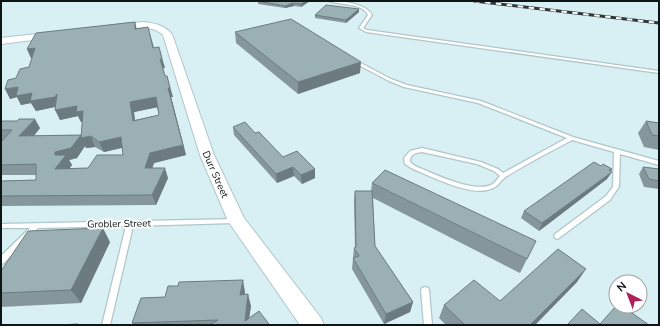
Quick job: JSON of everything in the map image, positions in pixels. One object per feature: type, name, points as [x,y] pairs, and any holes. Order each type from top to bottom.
[{"type":"street","name":"Durr Street","points":[[107,29],[138,26],[159,28],[167,34],[207,155],[237,221],[313,325]]},
{"type":"street","points":[[1,41],[62,34]]},
{"type":"lane","points":[[330,1],[358,6],[368,11],[370,15],[361,28],[366,31],[659,72]]},
{"type":"lane","points":[[348,58],[390,80],[406,86],[479,102],[571,138],[659,163]]},
{"type":"lane","points":[[503,176],[496,170],[480,163],[422,150],[412,152],[406,158],[407,162],[412,167],[468,187],[485,188],[494,186],[503,176],[571,138]]},
{"type":"lane","points":[[557,236],[608,198],[616,187],[617,151]]},
{"type":"lane","name":"Grobler Street","points":[[1,226],[237,221]]},
{"type":"lane","points":[[106,325],[130,223]]},
{"type":"lane","points":[[1,261],[37,225]]},
{"type":"lane","points":[[425,290],[428,325]]},
{"type":"building","points":[[258,1],[306,1],[301,4],[293,3],[285,6]]},
{"type":"building","points":[[326,5],[359,9],[346,20],[315,15]]},
{"type":"building","points":[[291,19],[361,62],[298,82],[235,32]]},
{"type":"building","points":[[135,22],[135,29],[148,27],[153,48],[159,47],[162,59],[160,59],[165,76],[167,76],[170,88],[168,88],[183,145],[150,153],[145,168],[165,168],[152,195],[1,196],[1,181],[36,180],[36,164],[1,165],[1,142],[12,130],[1,130],[1,121],[35,119],[19,136],[81,135],[71,148],[55,152],[55,155],[66,155],[55,169],[88,168],[97,155],[123,155],[121,137],[99,142],[91,136],[81,138],[83,111],[76,112],[77,106],[55,110],[57,94],[55,97],[30,101],[32,93],[16,96],[18,87],[5,89],[8,80],[16,78],[20,69],[29,67],[35,48],[27,49],[36,33]],"holes":[[[156,97],[159,115],[133,121],[130,102]]]},
{"type":"building","points":[[646,121],[659,123],[659,136],[652,135]]},
{"type":"building","points":[[245,122],[255,133],[259,132],[283,157],[297,151],[315,169],[301,175],[293,167],[276,174],[233,127]]},
{"type":"building","points":[[594,162],[601,166],[603,164],[612,169],[609,170],[612,172],[542,223],[524,211]]},
{"type":"building","points":[[643,167],[659,169],[659,181],[649,179]]},
{"type":"building","points":[[385,170],[536,241],[527,259],[372,183]]},
{"type":"building","points":[[355,191],[372,191],[375,246],[413,302],[386,314],[353,258],[359,256],[354,248],[356,247]]},
{"type":"building","points":[[103,228],[71,290],[1,293],[1,271],[28,231]]},
{"type":"building","points":[[558,249],[586,269],[530,325],[465,325],[444,305],[474,280],[500,301]]},
{"type":"building","points":[[243,280],[240,295],[248,294],[245,321],[259,311],[269,324],[209,325],[218,320],[132,323],[141,298],[165,297],[168,286],[178,286],[179,282]]},
{"type":"building","points":[[582,309],[600,324],[609,314],[633,314],[649,325],[567,325]]},
{"type":"building","points":[[78,324],[78,325],[57,325]]},
{"type":"railway","points":[[474,1],[659,23]]}]
